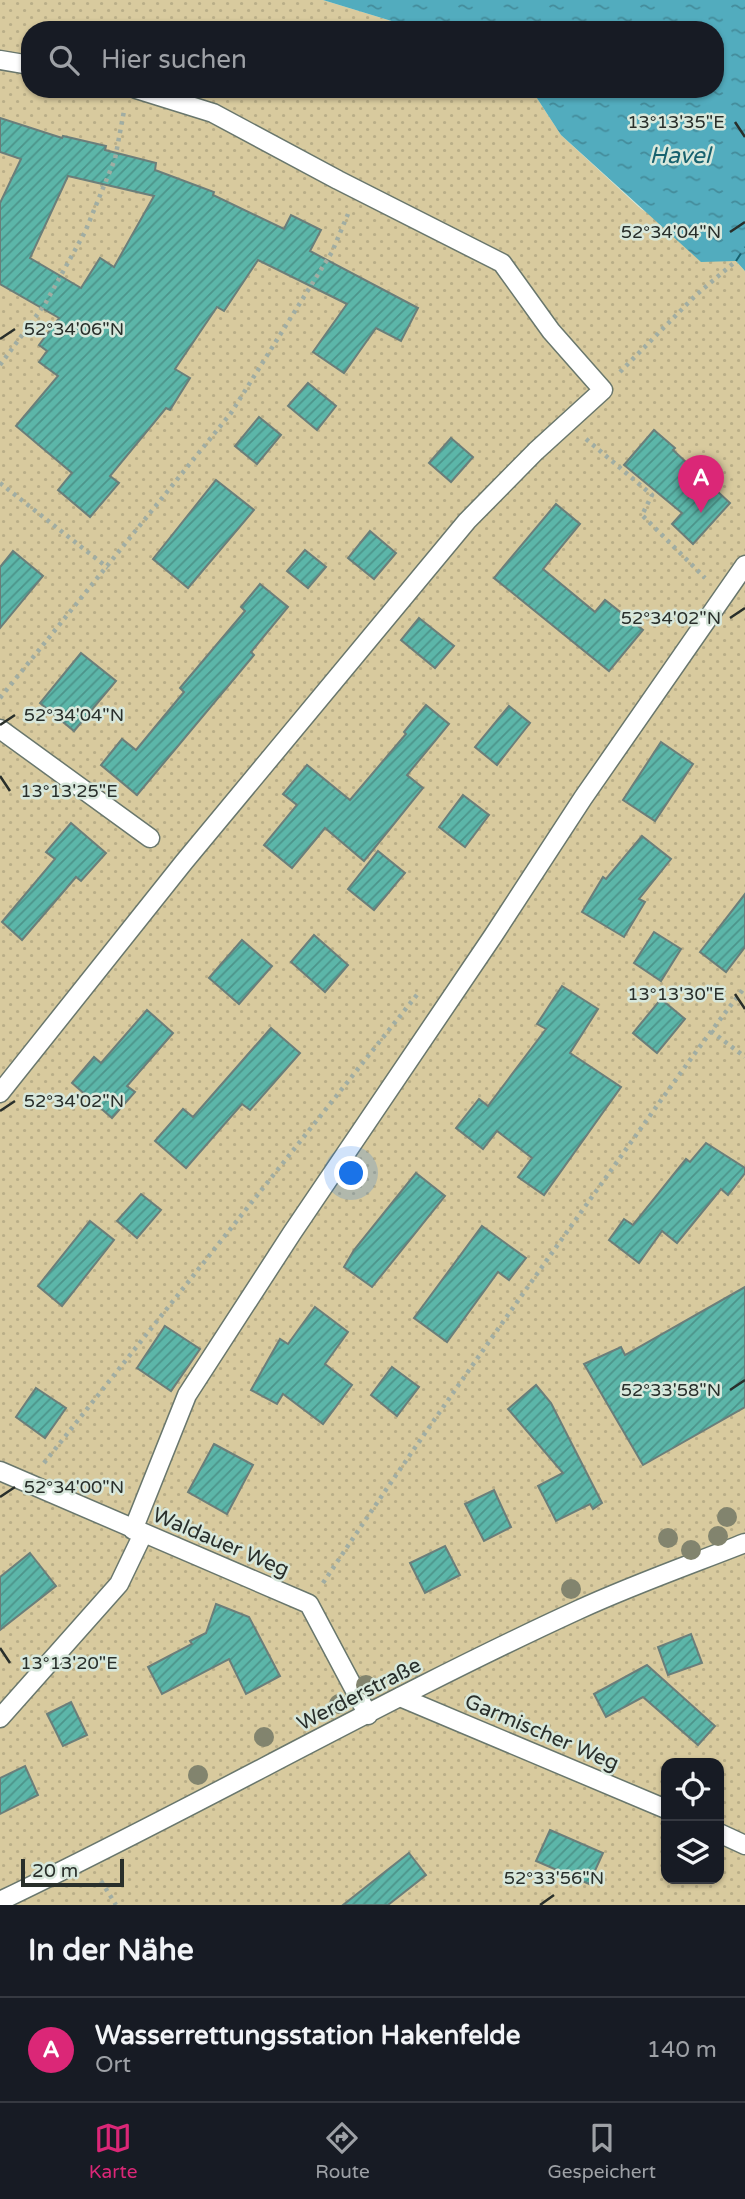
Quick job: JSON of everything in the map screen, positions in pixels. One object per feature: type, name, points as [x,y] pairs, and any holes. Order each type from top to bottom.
[{"type":"lane","points":[[0,60],[21,64]]},
{"type":"lane","points":[[0,1093],[184,862],[467,521],[566,422],[603,390],[551,331],[502,264],[213,113],[145,98]]},
{"type":"lane","points":[[0,1718],[118,1584],[187,1395],[292,1233],[494,936],[583,798],[745,565]]},
{"type":"lane","points":[[0,729],[150,838]]},
{"type":"lane","name":"Waldauer Weg","points":[[0,1471],[309,1604]]},
{"type":"lane","name":"Werderstraße","points":[[0,1901],[87,1860],[400,1697],[579,1609],[745,1543]]},
{"type":"lane","points":[[309,1604],[368,1715]]},
{"type":"lane","name":"Garmischer Weg","points":[[400,1697],[661,1807]]},
{"type":"lane","points":[[724,1835],[745,1845]]},
{"type":"path","points":[[0,365],[45,304],[85,232],[115,159],[130,98]]},
{"type":"path","points":[[0,698],[231,413],[332,252],[358,190]]},
{"type":"path","points":[[603,390],[696,295],[736,261]]},
{"type":"path","points":[[566,422],[652,495],[642,514],[723,596]]},
{"type":"path","points":[[0,483],[108,568]]},
{"type":"path","points":[[28,1483],[428,982]]},
{"type":"path","points":[[309,1604],[402,1464],[710,1031],[745,987]]},
{"type":"path","points":[[710,1031],[745,1057]]},
{"type":"shaded area","points":[[0,0],[323,0],[392,21],[21,21],[21,98],[537,98],[561,135],[641,209],[736,261],[745,271],[745,1905],[0,1905]]},
{"type":"water","name":"Havel","points":[[323,0],[745,0],[745,271],[736,261],[701,262],[561,135],[537,98],[724,98],[724,21],[392,21]]},
{"type":"building","points":[[0,118],[62,138],[63,136],[106,146],[105,150],[156,163],[155,170],[214,192],[213,195],[284,229],[291,215],[321,230],[310,251],[418,308],[401,341],[376,328],[344,373],[313,352],[347,304],[258,260],[224,311],[217,307],[175,369],[190,378],[170,410],[166,408],[110,476],[119,483],[90,517],[58,490],[72,473],[16,426],[58,376],[39,362],[47,351],[39,345],[59,318],[0,284],[0,203],[21,159],[0,152]],"holes":[[[68,176],[154,196],[114,267],[100,258],[81,288],[30,258]]]},
{"type":"building","points":[[308,383],[336,406],[317,430],[288,406]]},
{"type":"building","points":[[259,417],[281,435],[257,464],[235,446]]},
{"type":"building","points":[[654,430],[730,503],[693,544],[672,524],[682,513],[624,465]]},
{"type":"building","points":[[451,438],[473,457],[451,482],[429,463]]},
{"type":"building","points":[[216,480],[254,510],[188,588],[153,559]]},
{"type":"building","points":[[556,504],[580,524],[543,569],[595,612],[605,600],[643,630],[609,671],[494,578]]},
{"type":"building","points":[[370,531],[396,553],[374,579],[348,558]]},
{"type":"building","points":[[305,550],[326,567],[308,588],[287,571]]},
{"type":"building","points":[[13,551],[43,576],[0,628],[0,567]]},
{"type":"building","points":[[260,584],[288,607],[251,652],[254,655],[137,795],[101,765],[122,739],[136,750],[184,692],[180,688],[245,611],[241,607]]},
{"type":"building","points":[[419,618],[454,646],[435,668],[401,640]]},
{"type":"building","points":[[81,653],[116,681],[74,731],[40,703]]},
{"type":"building","points":[[426,705],[449,724],[407,775],[423,788],[364,861],[325,828],[292,868],[264,845],[297,805],[283,794],[307,765],[350,800],[406,734],[404,732]]},
{"type":"building","points":[[509,706],[530,723],[497,765],[475,747]]},
{"type":"building","points":[[661,742],[693,764],[655,821],[623,800]]},
{"type":"building","points":[[463,795],[489,815],[465,847],[439,827]]},
{"type":"building","points":[[71,823],[106,853],[81,881],[76,877],[22,940],[2,922],[55,859],[46,852]]},
{"type":"building","points":[[642,836],[671,859],[639,899],[645,902],[624,937],[582,912],[603,877],[606,879]]},
{"type":"building","points":[[378,851],[405,873],[374,910],[348,889]]},
{"type":"building","points":[[745,894],[745,947],[726,972],[700,952]]},
{"type":"building","points":[[654,932],[681,949],[661,981],[634,963]]},
{"type":"building","points":[[314,935],[348,965],[325,992],[291,962]]},
{"type":"building","points":[[242,940],[272,966],[239,1004],[209,978]]},
{"type":"building","points":[[562,986],[598,1009],[570,1053],[621,1087],[544,1195],[518,1177],[532,1158],[497,1131],[483,1149],[456,1128],[479,1099],[488,1106],[546,1029],[537,1024]]},
{"type":"building","points":[[661,999],[685,1019],[657,1053],[633,1033]]},
{"type":"building","points":[[147,1010],[173,1033],[127,1086],[135,1092],[112,1118],[72,1083],[94,1057],[101,1063]]},
{"type":"building","points":[[271,1028],[300,1053],[250,1110],[242,1104],[186,1168],[155,1141],[183,1109],[193,1117]]},
{"type":"building","points":[[706,1143],[745,1168],[745,1173],[728,1195],[721,1189],[677,1243],[662,1231],[639,1263],[609,1240],[624,1219],[633,1225],[686,1159],[690,1162]]},
{"type":"building","points":[[416,1173],[445,1196],[372,1287],[344,1267],[354,1250]]},
{"type":"building","points":[[141,1194],[161,1210],[137,1238],[117,1221]]},
{"type":"building","points":[[90,1221],[114,1240],[62,1306],[38,1286]]},
{"type":"building","points":[[482,1226],[526,1258],[509,1280],[498,1272],[447,1342],[414,1318]]},
{"type":"building","points":[[745,1287],[745,1407],[643,1465],[584,1364],[621,1347],[625,1355]]},
{"type":"building","points":[[315,1307],[348,1332],[325,1364],[352,1385],[323,1424],[283,1394],[277,1404],[251,1390],[280,1339],[288,1344]]},
{"type":"building","points":[[165,1326],[200,1349],[171,1391],[137,1368]]},
{"type":"building","points":[[392,1367],[419,1387],[397,1416],[371,1395]]},
{"type":"building","points":[[536,1385],[551,1403],[602,1503],[593,1509],[590,1504],[556,1521],[538,1486],[563,1473],[508,1409]]},
{"type":"building","points":[[36,1388],[66,1408],[45,1438],[16,1417]]},
{"type":"building","points":[[214,1444],[253,1465],[227,1514],[188,1492]]},
{"type":"building","points":[[494,1490],[511,1527],[484,1541],[465,1504]]},
{"type":"building","points":[[445,1546],[460,1575],[425,1593],[410,1563]]},
{"type":"building","points":[[30,1553],[56,1586],[0,1630],[0,1577]]},
{"type":"building","points":[[216,1604],[249,1617],[280,1676],[246,1694],[229,1659],[162,1694],[148,1667],[192,1644],[190,1641],[206,1633]]},
{"type":"building","points":[[691,1634],[702,1663],[668,1675],[658,1647]]},
{"type":"building","points":[[647,1665],[715,1726],[698,1745],[643,1697],[606,1717],[594,1694]]},
{"type":"building","points":[[71,1702],[87,1735],[63,1746],[47,1714]]},
{"type":"building","points":[[25,1766],[38,1795],[0,1814],[0,1778]]},
{"type":"building","points":[[550,1830],[603,1853],[589,1884],[536,1861]]},
{"type":"building","points":[[409,1853],[426,1875],[388,1905],[343,1905]]},
{"type":"ferry route","points":[[736,261],[745,247]]},
{"type":"place","name":"Wasserrettungsstation Hakenfelde","points":[[701,513]]}]
